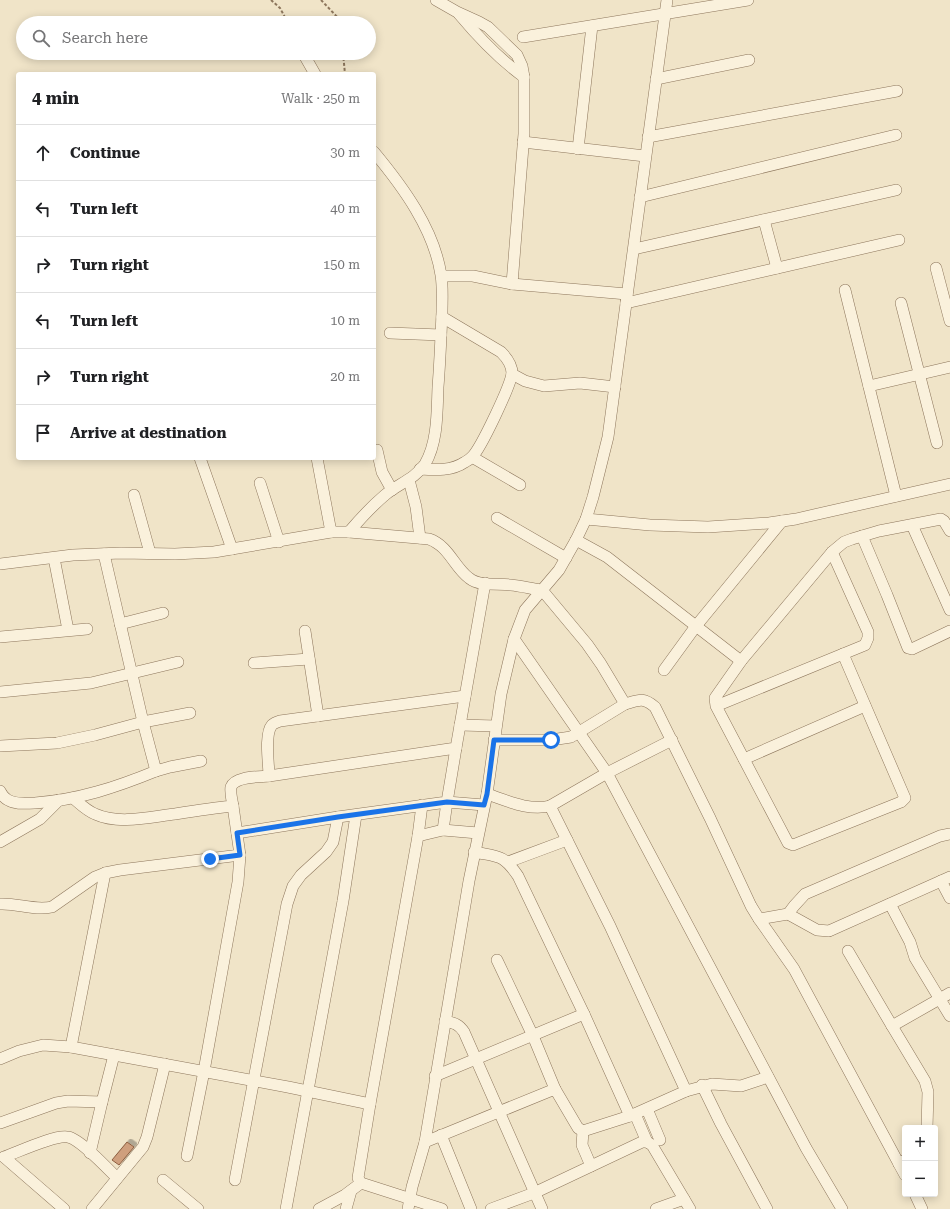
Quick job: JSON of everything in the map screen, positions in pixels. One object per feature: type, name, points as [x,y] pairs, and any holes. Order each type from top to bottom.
[{"type":"street","points":[[436,0],[457,12],[490,49],[524,77],[524,134],[512,284]]},
{"type":"street","points":[[409,1204],[425,1142],[474,852],[487,794],[501,694],[514,639],[525,610],[559,570],[586,519],[608,437],[667,0]]},
{"type":"street","points":[[523,37],[748,0]]},
{"type":"street","points":[[578,149],[592,26]]},
{"type":"street","points":[[307,60],[314,72]]},
{"type":"street","points":[[656,79],[749,60]]},
{"type":"street","points":[[648,137],[897,91]]},
{"type":"street","points":[[640,197],[896,135]]},
{"type":"street","points":[[523,142],[645,156]]},
{"type":"street","points":[[349,532],[379,500],[409,480],[428,458],[434,431],[441,335],[442,276],[436,255],[412,201],[376,154]]},
{"type":"street","points":[[634,249],[896,190]]},
{"type":"street","points":[[764,220],[777,268]]},
{"type":"street","points":[[442,276],[473,276],[512,284],[626,298],[777,268],[899,240]]},
{"type":"street","points":[[936,268],[950,321]]},
{"type":"street","points":[[845,290],[896,496]]},
{"type":"street","points":[[901,303],[937,443]]},
{"type":"street","points":[[420,469],[449,469],[464,463],[472,457],[501,402],[512,374],[511,366],[507,358],[501,352],[442,317]]},
{"type":"street","points":[[390,333],[441,335]]},
{"type":"street","points":[[869,386],[950,367]]},
{"type":"street","points":[[512,374],[534,385],[544,386],[580,383],[615,387]]},
{"type":"street","points":[[377,450],[382,472],[392,490]]},
{"type":"street","points":[[472,457],[520,485]]},
{"type":"street","points":[[201,460],[232,549]]},
{"type":"street","points":[[316,460],[331,532]]},
{"type":"street","points":[[409,480],[416,507],[420,538]]},
{"type":"street","points":[[260,483],[279,542]]},
{"type":"street","points":[[586,519],[650,525],[708,527],[782,521],[950,484]]},
{"type":"street","points":[[134,495],[150,553]]},
{"type":"street","points":[[497,518],[566,558]]},
{"type":"street","points":[[843,654],[905,798],[901,802],[793,845],[788,843],[716,706],[715,698],[741,661],[832,552],[844,542],[862,536],[941,519],[950,531]]},
{"type":"street","points":[[664,670],[696,626],[782,521]]},
{"type":"street","points":[[912,525],[950,610]]},
{"type":"street","points":[[0,564],[104,554],[196,554],[279,542],[331,532],[349,532],[420,538],[436,541],[443,547],[469,578],[475,582],[513,585],[542,590],[587,644],[625,704]]},
{"type":"street","points":[[862,536],[908,648],[912,649],[950,631]]},
{"type":"street","points":[[576,540],[607,557],[741,661]]},
{"type":"street","points":[[716,706],[865,645],[868,638],[868,632],[832,552]]},
{"type":"street","points":[[104,554],[143,722],[156,771]]},
{"type":"street","points":[[54,558],[68,630]]},
{"type":"street","points":[[443,830],[465,696],[486,583]]},
{"type":"street","points":[[120,624],[163,613]]},
{"type":"street","points":[[0,637],[87,629]]},
{"type":"street","points":[[305,631],[318,716]]},
{"type":"street","points":[[514,639],[607,773],[806,1148],[842,1209]]},
{"type":"street","points":[[254,663],[310,659]]},
{"type":"street","points":[[0,692],[91,683],[178,662]]},
{"type":"street","points":[[269,776],[268,731],[271,726],[280,721],[465,696]]},
{"type":"street","points":[[494,740],[551,740],[571,737],[625,704],[641,700],[648,701],[655,707],[751,906],[759,920],[794,969],[902,1162]]},
{"type":"street","points":[[744,759],[865,706]]},
{"type":"street","points":[[0,746],[57,743],[95,735],[143,722],[190,713]]},
{"type":"street","points":[[460,725],[496,726]]},
{"type":"street","points":[[487,794],[531,808],[550,806],[607,773],[672,740]]},
{"type":"street","points":[[188,1156],[238,882],[240,855],[231,795],[231,787],[234,781],[456,748]]},
{"type":"street","points":[[1,795],[15,803],[73,798],[100,792],[156,771],[201,761]]},
{"type":"street","points":[[73,798],[85,808],[96,814],[126,820],[233,806]]},
{"type":"street","points":[[0,842],[40,819],[60,800]]},
{"type":"street","points":[[237,833],[447,802],[484,805]]},
{"type":"street","points":[[422,805],[418,836],[358,1178],[361,1183],[409,1204],[442,1209]]},
{"type":"street","points":[[550,806],[610,926],[686,1091]]},
{"type":"street","points":[[286,1209],[343,901],[356,815]]},
{"type":"street","points":[[235,1180],[255,1081],[287,904],[293,886],[301,875],[326,852],[333,842],[338,817]]},
{"type":"street","points":[[418,836],[443,830],[478,833]]},
{"type":"street","points":[[788,914],[805,894],[940,836],[950,834]]},
{"type":"street","points":[[508,862],[567,840]]},
{"type":"street","points":[[474,852],[501,858],[508,862],[518,876],[632,1115],[648,1142],[652,1145],[687,1204],[656,1209]]},
{"type":"street","points":[[0,904],[35,908],[52,907],[95,877],[105,873],[240,855]]},
{"type":"street","points":[[71,1047],[105,873]]},
{"type":"street","points":[[759,920],[788,914],[817,930],[829,931],[945,879],[950,898]]},
{"type":"street","points":[[890,904],[910,942],[915,958],[950,1016]]},
{"type":"street","points":[[848,951],[925,1081],[928,1092],[927,1125]]},
{"type":"street","points":[[497,960],[533,1036],[555,1088],[578,1128],[583,1131],[632,1115],[702,1085],[712,1084],[742,1086],[768,1077]]},
{"type":"street","points":[[892,1026],[950,993]]},
{"type":"street","points":[[435,1076],[584,1014]]},
{"type":"street","points":[[445,1021],[460,1026],[477,1059],[534,1194],[542,1209]]},
{"type":"street","points":[[0,1059],[19,1051],[43,1045],[71,1047],[309,1091],[370,1104]]},
{"type":"street","points":[[90,1153],[114,1055]]},
{"type":"street","points":[[92,1209],[143,1147],[147,1137],[165,1064]]},
{"type":"street","points":[[702,1085],[766,1209]]},
{"type":"street","points":[[425,1142],[555,1088]]},
{"type":"street","points":[[0,1123],[56,1103],[102,1102]]},
{"type":"street","points":[[647,1109],[660,1140]]},
{"type":"street","points":[[583,1131],[582,1145],[591,1166]]},
{"type":"street","points":[[441,1135],[471,1209]]},
{"type":"street","points":[[2,1158],[61,1137],[68,1136],[74,1138],[117,1178]]},
{"type":"street","points":[[491,1209],[534,1194],[642,1142],[648,1142]]},
{"type":"street","points":[[2,1158],[64,1209]]},
{"type":"street","points":[[163,1180],[198,1209]]},
{"type":"street","points":[[318,1209],[351,1191],[361,1183]]},
{"type":"street","points":[[346,1209],[351,1191]]},
{"type":"street","points":[[916,1197],[922,1209]]},
{"type":"path","points":[[271,0],[280,8],[284,16]]},
{"type":"path","points":[[322,0],[337,16]]},
{"type":"path","points":[[344,60],[345,72]]},
{"type":"building","points":[[127,1142],[134,1147],[119,1165],[112,1160]]},
{"type":"route","points":[[210,859],[240,855],[237,833],[447,802],[484,805],[487,794],[494,740],[551,740]]}]
